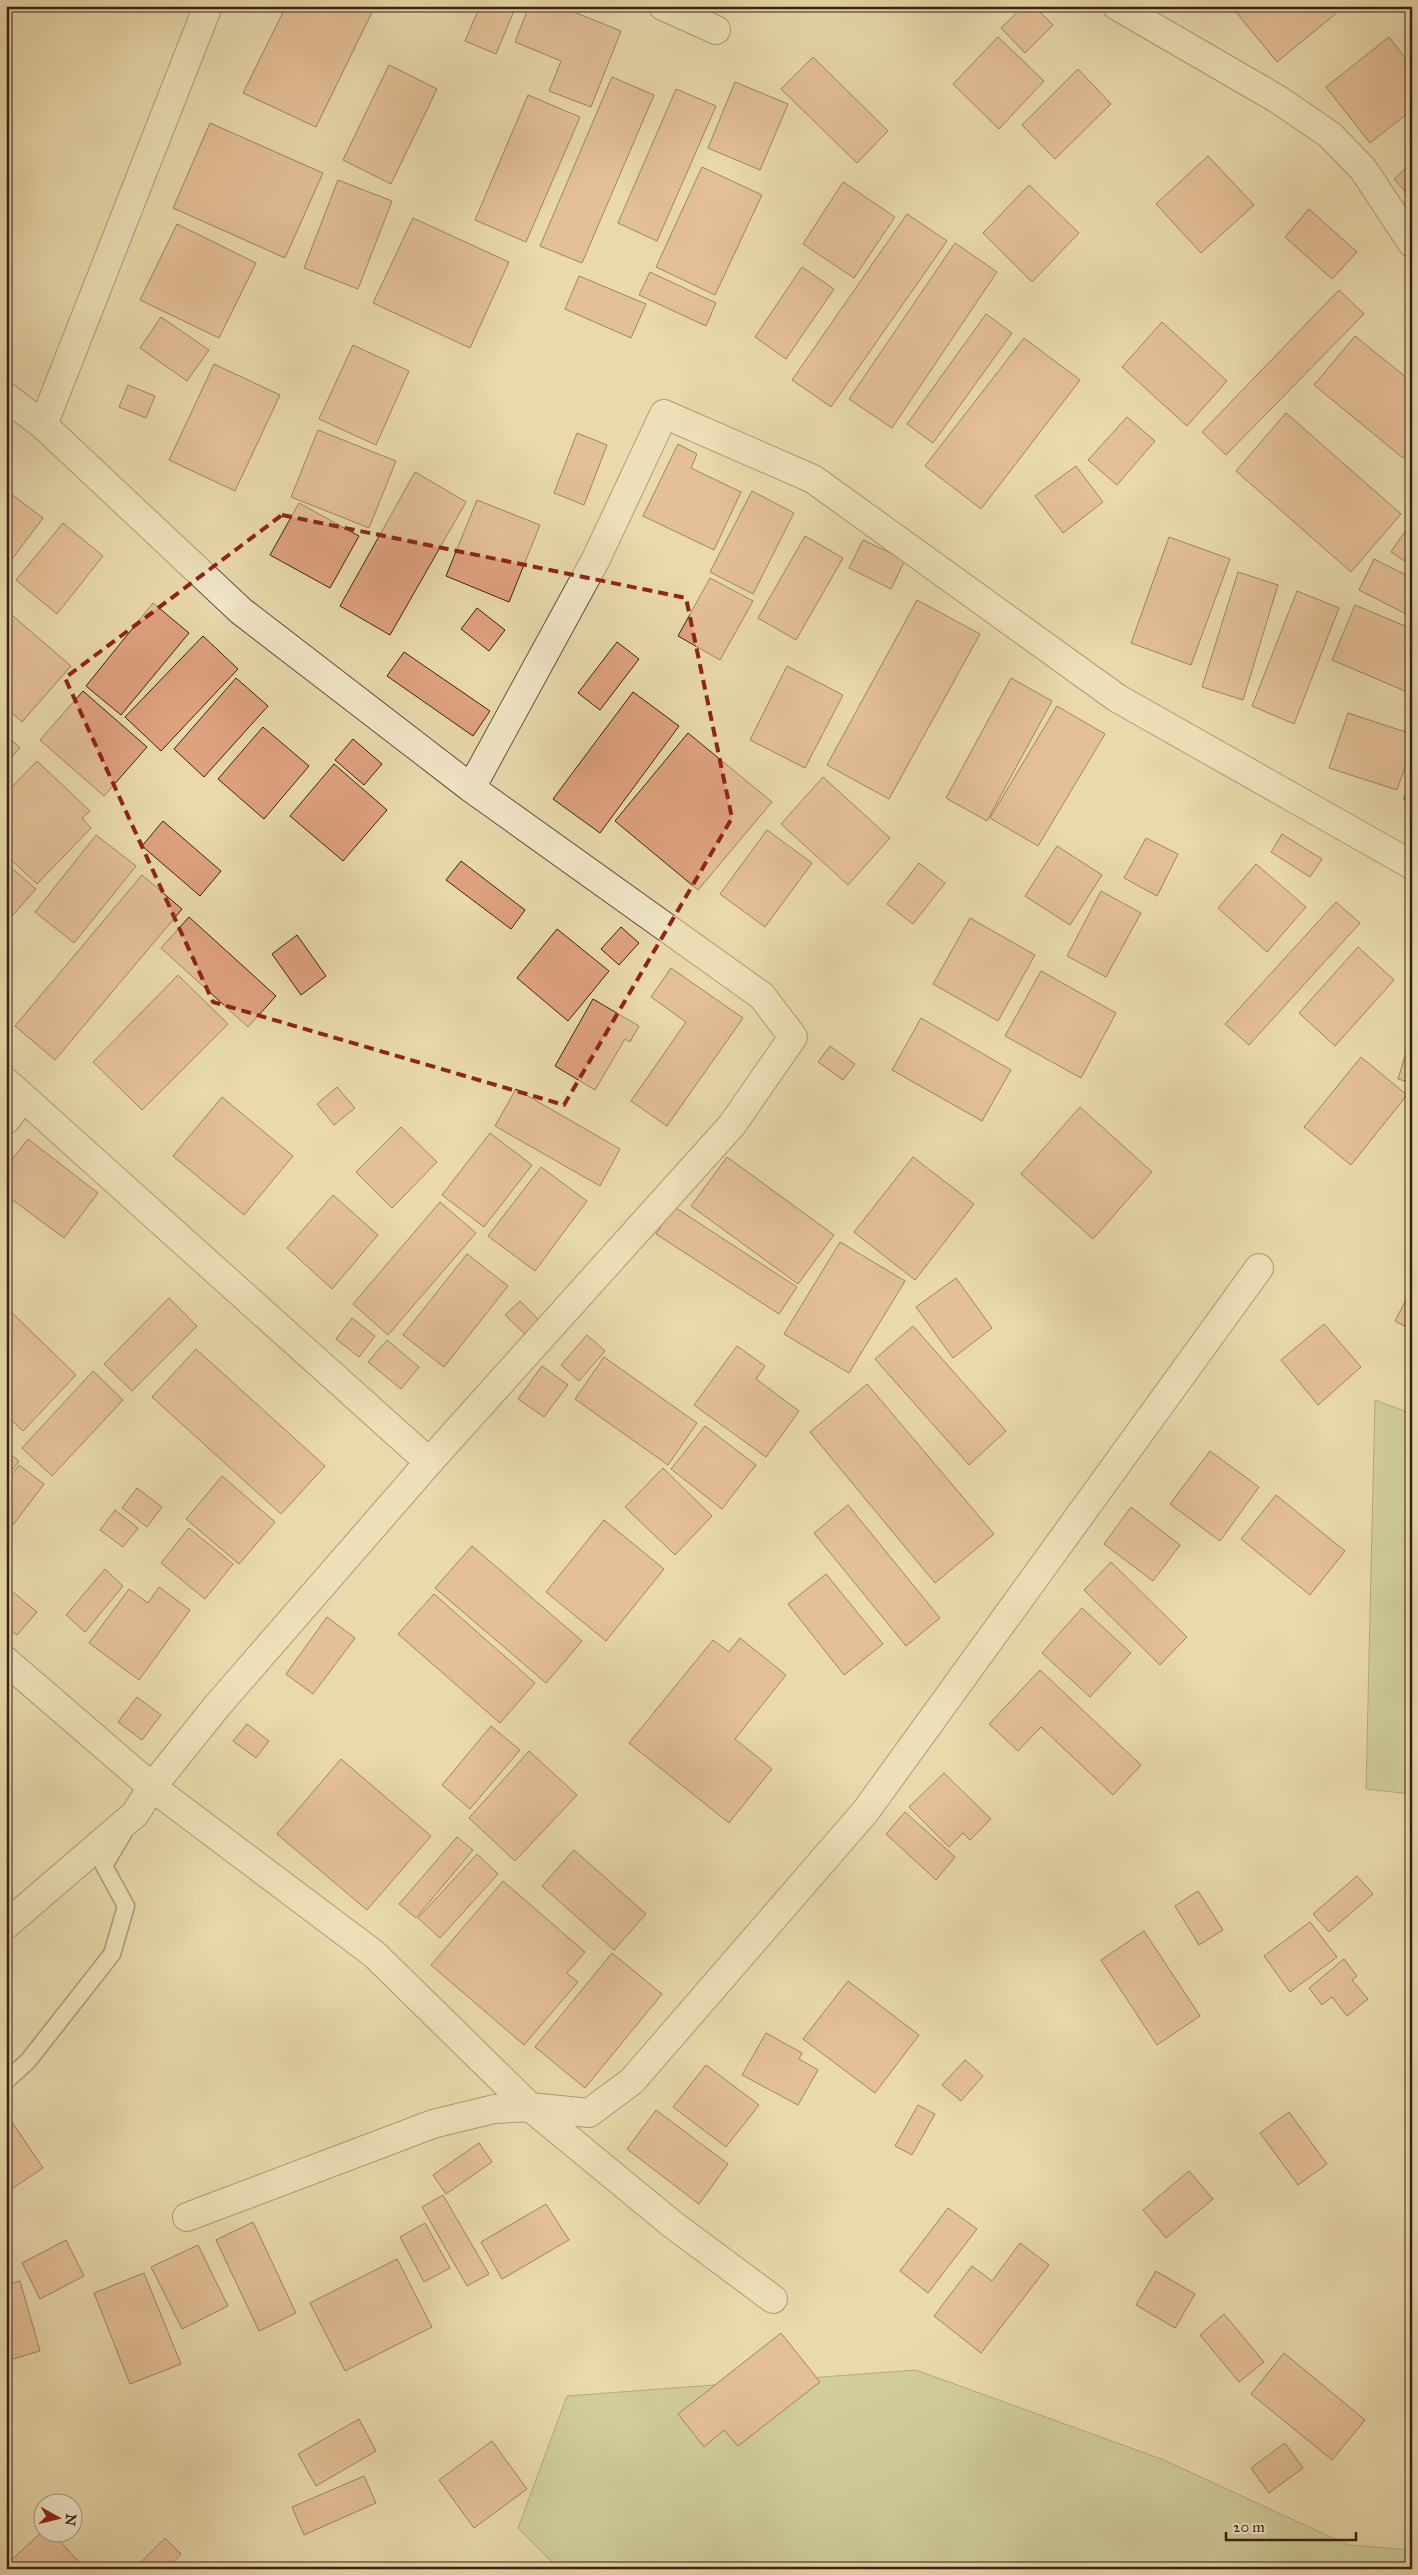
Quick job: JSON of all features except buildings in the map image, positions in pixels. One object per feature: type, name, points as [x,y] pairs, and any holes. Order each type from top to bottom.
[{"type":"street","points":[[42,425],[208,6]]},
{"type":"street","points":[[663,6],[716,30]]},
{"type":"street","points":[[1117,6],[1279,100],[1330,135],[1363,169],[1412,243]]},
{"type":"street","points":[[6,397],[42,425],[241,611],[471,788],[762,996],[794,1037],[732,1125],[429,1462],[224,1698],[152,1787],[135,1814],[6,1925]]},
{"type":"street","points":[[471,788],[596,559],[664,414],[813,479],[1117,698],[1412,865]]},
{"type":"street","points":[[6,1120],[15,1089],[429,1462]]},
{"type":"street","points":[[187,2217],[433,2124],[494,2109],[530,2107],[589,2113],[639,2074],[865,1812],[1259,1268]]},
{"type":"street","points":[[6,1661],[152,1787],[374,1954],[530,2107],[672,2224],[773,2299]]},
{"type":"lane","points":[[6,2081],[28,2062],[112,1954],[126,1906],[104,1866],[135,1814]]},
{"type":"highlighted area","points":[[282,515],[686,598],[732,818],[564,1105],[213,1002],[65,678]]},
{"type":"green space","points":[[1375,1400],[1412,1414],[1412,1794],[1366,1789]]},
{"type":"green space","points":[[916,2370],[1164,2460],[1348,2545],[1412,2550],[1412,2569],[559,2569],[518,2528],[567,2396]]}]
